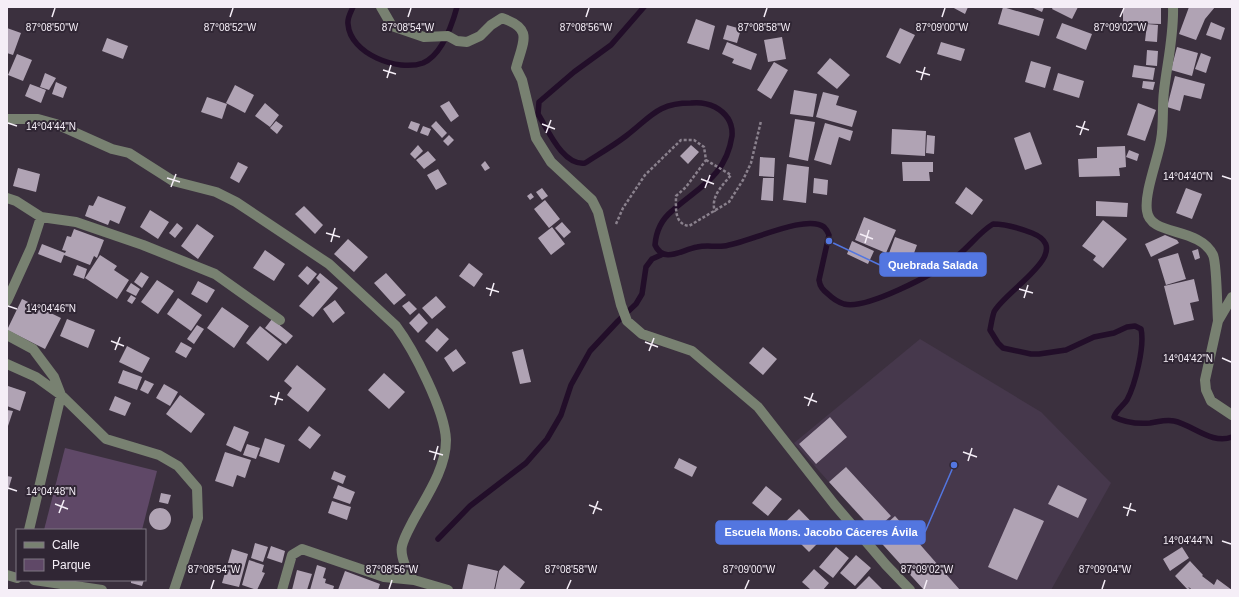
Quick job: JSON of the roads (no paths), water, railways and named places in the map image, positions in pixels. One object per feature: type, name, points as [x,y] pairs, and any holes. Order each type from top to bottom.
[{"type":"street","points":[[381,7],[392,26],[424,37],[448,36],[456,41],[467,42],[480,36],[490,25],[502,18],[520,27],[524,33],[524,39],[516,68],[526,94],[536,138],[551,162],[592,200],[598,212],[621,307],[627,321],[642,334],[692,351],[758,407],[834,504],[886,565],[910,590]]},
{"type":"street","points":[[1173,7],[1164,93],[1162,139],[1147,200],[1147,212],[1152,223],[1192,236],[1209,247],[1214,257],[1218,321],[1205,380],[1206,390],[1211,401],[1229,414]]},
{"type":"street","points":[[7,119],[38,118],[56,124],[112,149],[130,154],[173,181],[216,192],[236,202],[329,264],[396,326],[404,337],[422,370],[437,405],[445,430],[446,441],[442,464],[406,535],[402,549],[408,572],[414,580]]},
{"type":"street","points":[[7,198],[16,201],[41,217],[76,222],[143,245],[215,274],[280,320]]},
{"type":"street","points":[[7,301],[32,248],[41,217]]},
{"type":"street","points":[[1218,321],[1232,297]]},
{"type":"street","points":[[7,335],[33,349],[54,377],[62,395],[29,529]]},
{"type":"street","points":[[7,364],[36,377],[62,395],[106,439],[159,455],[178,466],[197,488],[198,518],[174,590]]},
{"type":"street","points":[[282,590],[292,555],[302,550],[384,577],[414,580],[448,590]]},
{"type":"street","points":[[41,581],[102,590]]},
{"type":"waterway","points":[[353,7],[348,24],[351,35],[357,44],[366,52],[377,58],[389,63],[401,65],[423,63],[436,53],[441,47],[449,31],[457,7]]},
{"type":"waterway","points":[[644,7],[611,45],[574,72],[539,102],[538,114],[551,137],[563,153],[570,159],[585,163],[621,140],[655,112],[670,105],[703,103],[715,107],[725,115],[730,123],[732,131],[729,150],[724,161],[710,180],[665,218],[658,231],[655,245],[663,254],[673,254],[700,246],[724,246],[790,226],[815,224],[824,227],[829,235],[819,280],[821,286],[826,293],[837,301],[844,304],[854,304],[868,302],[900,290],[931,274],[957,256],[982,232],[993,224],[1022,229],[1032,233],[1044,241],[1046,250],[1042,260],[1034,271],[1000,303],[994,312],[990,330],[1003,348],[1031,354],[1066,350],[1094,337],[1114,333],[1127,327],[1135,326],[1141,329],[1142,336],[1142,345],[1138,365],[1133,385],[1127,400],[1116,412],[1114,417],[1141,423],[1171,420],[1181,423],[1210,437],[1225,439],[1232,437]]},
{"type":"waterway","points":[[438,539],[470,506],[526,463],[547,439],[561,415],[571,385],[590,351],[636,304],[642,294],[646,267],[652,259],[661,255]]},
{"type":"place","name":"Quebrada Salada","points":[[829,241]]},
{"type":"place","name":"Escuela Mons. Jacobo Cáceres Ávila","points":[[954,465]]}]
